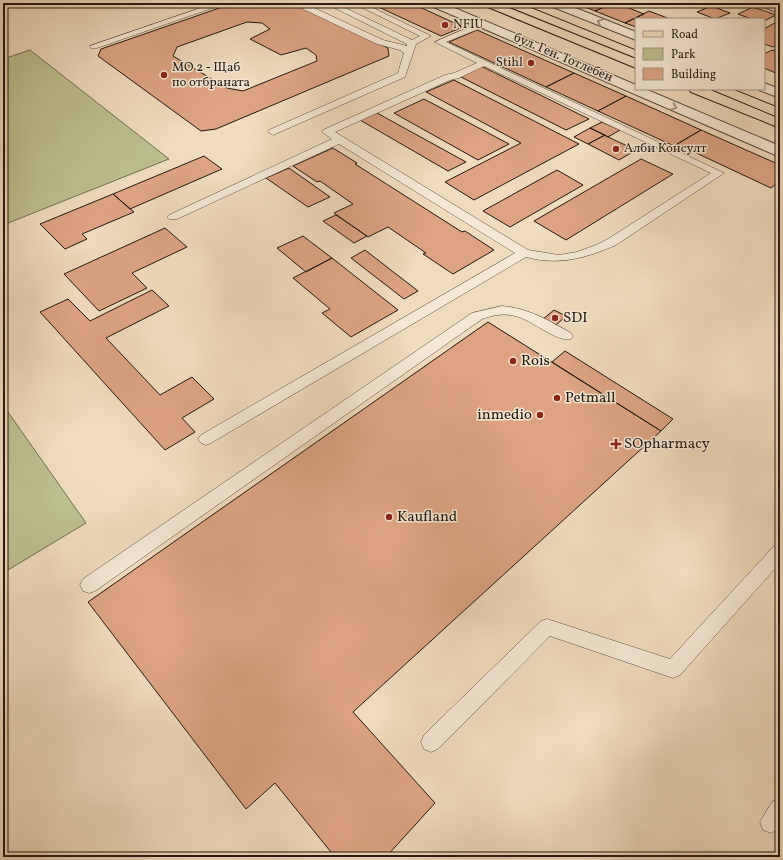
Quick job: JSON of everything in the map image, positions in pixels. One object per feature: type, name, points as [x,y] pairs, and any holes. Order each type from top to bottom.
[{"type":"main road","name":"бул. Ген. Тотлебен","points":[[487,3],[635,64]]},
{"type":"main road","points":[[698,90],[780,124]]},
{"type":"street","name":"бул. Ген. Тотлебен","points":[[433,3],[635,90]]},
{"type":"street","points":[[552,3],[635,36]]},
{"type":"street","points":[[761,3],[780,9]]},
{"type":"street","points":[[765,87],[780,94]]},
{"type":"street","name":"бул. Ген. Тотлебен","points":[[636,90],[780,152]]},
{"type":"lane","points":[[94,46],[223,3]]},
{"type":"lane","points":[[305,3],[306,7],[380,42],[410,47],[428,36],[357,3]]},
{"type":"lane","points":[[329,3],[410,47]]},
{"type":"lane","points":[[483,24],[439,42],[484,63],[719,173],[612,242],[594,250],[555,260],[524,253],[328,132],[448,77],[456,76],[484,63]]},
{"type":"lane","points":[[273,132],[402,75],[410,47]]},
{"type":"lane","points":[[173,217],[340,140]]},
{"type":"lane","points":[[206,439],[524,253]]},
{"type":"lane","points":[[89,585],[477,316],[495,310],[516,310],[566,336]]},
{"type":"lane","points":[[432,742],[547,627],[673,668],[780,551]]},
{"type":"green space","points":[[30,50],[169,159],[3,225],[3,59]]},
{"type":"green space","points":[[3,405],[86,523],[3,573]]},
{"type":"building","name":"МО 2 - Щаб по отбраната","points":[[234,3],[293,3],[388,48],[389,56],[216,129],[201,131],[98,56],[101,49]],"holes":[[[247,22],[262,23],[270,29],[250,39],[281,55],[306,48],[316,55],[317,61],[243,91],[227,88],[173,56],[177,47]]]},
{"type":"building","points":[[370,3],[411,3],[463,27],[441,36]]},
{"type":"building","points":[[575,3],[613,3],[595,11]]},
{"type":"building","points":[[616,3],[644,14],[625,23],[595,11]]},
{"type":"building","points":[[711,6],[730,13],[718,18],[712,18],[697,12]]},
{"type":"building","points":[[753,7],[776,15],[765,20],[765,18],[748,18],[738,14]]},
{"type":"building","points":[[649,11],[667,18],[635,18]]},
{"type":"building","points":[[635,18],[635,27],[625,23]]},
{"type":"building","points":[[780,20],[780,43],[773,47],[765,44],[765,28]]},
{"type":"building","points":[[477,30],[574,73],[546,87],[449,42]]},
{"type":"building","points":[[772,50],[780,53],[780,73],[778,74],[765,68],[765,54]]},
{"type":"building","points":[[481,66],[589,119],[566,130],[459,76]]},
{"type":"building","points":[[574,73],[626,96],[598,111],[546,87]]},
{"type":"building","points":[[454,80],[579,144],[474,200],[445,182],[521,143],[426,92]]},
{"type":"building","points":[[626,96],[701,130],[674,146],[598,111]]},
{"type":"building","points":[[424,99],[509,144],[478,160],[394,113]]},
{"type":"building","points":[[377,113],[466,162],[448,171],[360,120]]},
{"type":"building","points":[[602,122],[620,130],[608,137],[590,128]]},
{"type":"building","points":[[590,128],[605,135],[588,144],[574,137]]},
{"type":"building","points":[[701,130],[780,165],[780,181],[771,188],[677,144]]},
{"type":"building","points":[[605,135],[636,150],[619,160],[588,144]]},
{"type":"building","points":[[333,148],[357,163],[355,164],[462,232],[465,231],[494,250],[453,274],[423,254],[426,253],[388,227],[368,237],[334,213],[353,204],[320,181],[317,182],[293,166]]},
{"type":"building","points":[[204,156],[222,169],[130,209],[113,194]]},
{"type":"building","points":[[641,159],[673,174],[566,240],[534,221]]},
{"type":"building","points":[[289,168],[330,197],[308,207],[266,178]]},
{"type":"building","points":[[557,170],[583,185],[510,227],[483,211]]},
{"type":"building","points":[[113,194],[134,212],[82,234],[87,239],[65,249],[40,224]]},
{"type":"building","points":[[336,215],[367,236],[354,243],[323,221]]},
{"type":"building","points":[[165,228],[187,247],[132,273],[147,288],[99,311],[64,274]]},
{"type":"building","points":[[303,236],[332,258],[306,272],[277,248]]},
{"type":"building","points":[[365,250],[418,291],[404,299],[351,258]]},
{"type":"building","points":[[332,258],[398,310],[351,337],[322,313],[330,309],[293,278]]},
{"type":"building","points":[[152,290],[169,306],[106,338],[160,395],[192,377],[214,399],[182,418],[195,432],[165,450],[40,312],[68,299],[90,321]]},
{"type":"building","name":"SDI","points":[[554,310],[566,316],[556,325],[543,319]]},
{"type":"building","name":"Kaufland","points":[[488,322],[661,431],[353,712],[435,803],[386,857],[335,857],[275,783],[246,809],[88,602]]},
{"type":"building","points":[[565,351],[673,419],[661,431],[552,362]]},
{"type":"tram line","points":[[520,3],[635,50]]},
{"type":"tram line","points":[[735,90],[780,108]]},
{"type":"place","name":"NFIU","points":[[445,25]]},
{"type":"place","name":"Stihl","points":[[531,63]]},
{"type":"place","name":"МО 2 - Щаб по отбраната","points":[[164,75]]},
{"type":"place","name":"Алби Консулт","points":[[616,149]]},
{"type":"place","name":"SDI","points":[[555,318]]},
{"type":"place","name":"Rois","points":[[513,361]]},
{"type":"place","name":"Petmall","points":[[557,398]]},
{"type":"place","name":"inmedio","points":[[540,415]]},
{"type":"place","name":"SOpharmacy","points":[[616,444]]},
{"type":"place","name":"Kaufland","points":[[389,517]]}]
